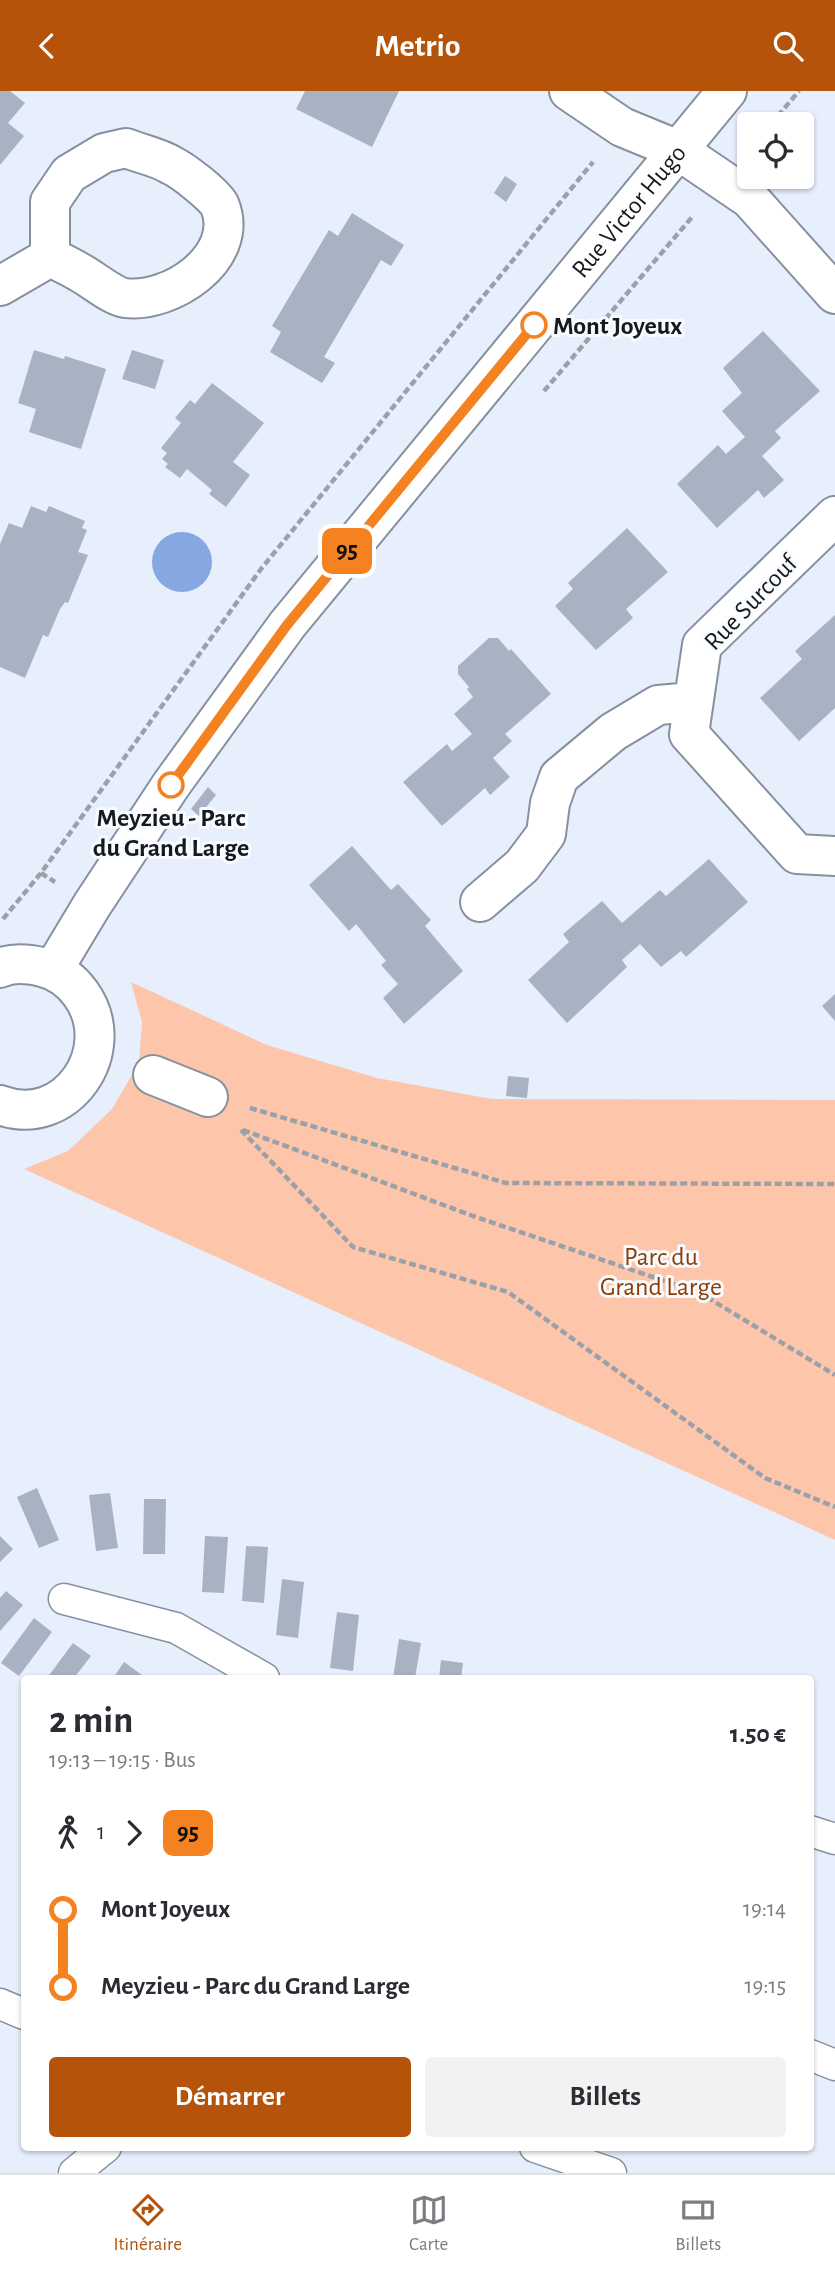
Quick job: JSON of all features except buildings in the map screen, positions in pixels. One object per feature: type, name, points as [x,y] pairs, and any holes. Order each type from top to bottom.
[{"type":"street","points":[[569,91],[622,127],[678,150],[750,199],[835,294]]},
{"type":"street","name":"Rue Victor Hugo","points":[[53,970],[171,785],[287,625],[727,91]]},
{"type":"street","points":[[126,148],[172,165],[219,204],[224,232],[212,258],[195,276],[175,289],[141,297],[122,298],[50,257],[50,202],[69,174],[104,153],[126,148]]},
{"type":"street","points":[[0,286],[50,257]]},
{"type":"street","name":"Rue Surcouf","points":[[835,516],[702,645],[689,734],[797,854],[835,856]]},
{"type":"street","points":[[480,902],[522,866],[546,834],[550,803],[559,777],[613,732],[658,705],[694,702]]},
{"type":"street","points":[[0,968],[6,965],[30,964],[53,970],[73,983],[87,1002],[95,1024],[95,1048],[88,1070],[74,1089],[55,1102],[32,1109],[0,1105]]},
{"type":"street","points":[[153,1075],[208,1097]]},
{"type":"lane","points":[[64,1599],[176,1628],[259,1675]]},
{"type":"lane","points":[[814,1832],[835,1839]]},
{"type":"lane","points":[[0,2004],[21,2013]]},
{"type":"lane","points":[[814,2057],[835,2065]]},
{"type":"lane","points":[[74,2173],[101,2151]]},
{"type":"lane","points":[[547,2151],[611,2173]]},
{"type":"path","points":[[781,112],[799,91]]},
{"type":"path","points":[[0,922],[41,873],[261,569],[622,127]]},
{"type":"path","points":[[208,1097],[506,1183],[835,1184]]},
{"type":"path","points":[[835,1374],[700,1293],[473,1216],[239,1128],[353,1247],[508,1292],[765,1478],[835,1507]]},
{"type":"green space","name":"Parc du Grand Large","points":[[131,982],[267,1045],[377,1078],[492,1099],[835,1100],[835,1540],[24,1169],[68,1151],[112,1109],[139,1063],[142,1022]]},
{"type":"water","points":[[182,532],[203,541],[212,562],[203,583],[182,592],[161,583],[152,562],[161,541]]},
{"type":"bus line","name":"95","points":[[171,785],[287,625],[534,325]]},
{"type":"place","name":"Mont Joyeux","points":[[534,325]]},
{"type":"place","name":"Meyzieu - Parc du Grand Large","points":[[171,785]]}]
